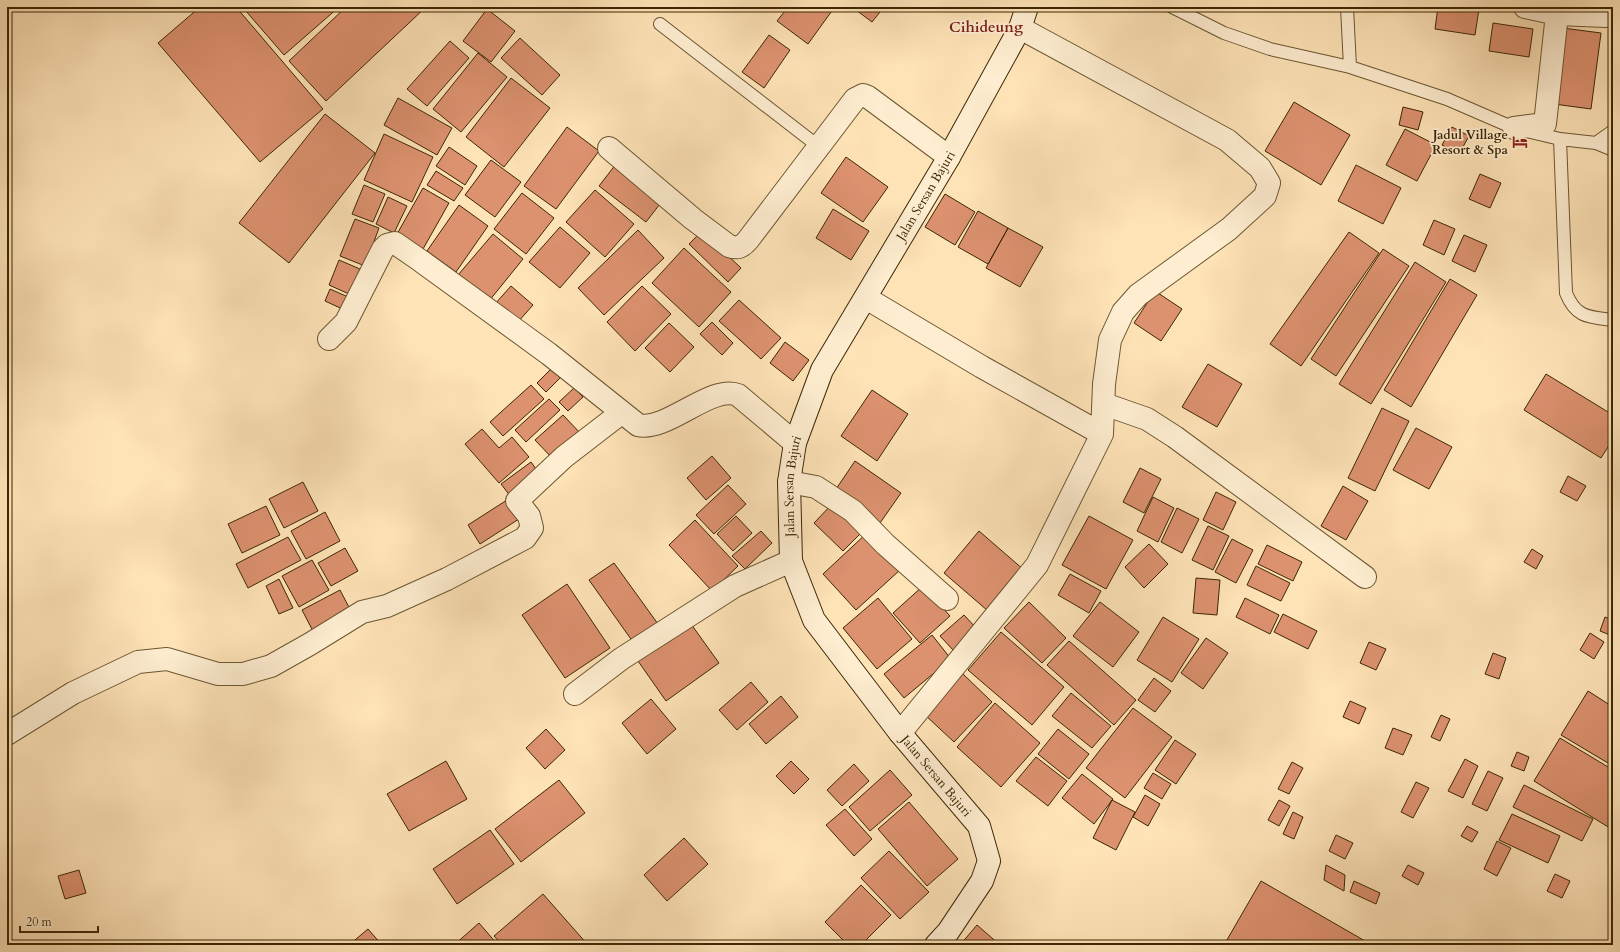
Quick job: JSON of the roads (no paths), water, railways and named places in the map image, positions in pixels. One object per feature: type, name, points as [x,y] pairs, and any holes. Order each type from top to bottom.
[{"type":"street","name":"Jalan Sersan Bajuri","points":[[936,945],[948,932],[982,881],[989,861],[979,826],[900,733],[814,620],[791,561],[789,482],[795,443],[822,370],[949,157],[1020,28],[1027,7]]},
{"type":"street","points":[[1525,7],[1557,14],[1609,13]]},
{"type":"street","points":[[1514,128],[1545,124],[1557,14]]},
{"type":"street","points":[[900,733],[1038,565],[1102,434],[1104,384],[1110,340],[1123,312],[1138,296],[1229,229],[1265,196],[1268,183],[1260,168],[1227,140],[1020,28]]},
{"type":"street","points":[[609,148],[693,219],[729,246],[734,248],[739,248],[748,240],[855,99],[863,95],[868,97],[949,157]]},
{"type":"street","points":[[329,339],[346,322],[383,249],[387,245],[395,243],[549,354],[621,413],[638,425],[651,426],[717,396],[732,393],[738,395],[795,443]]},
{"type":"street","points":[[866,298],[982,367],[1102,434]]},
{"type":"street","points":[[1104,404],[1147,419],[1175,437],[1365,577]]},
{"type":"street","points":[[7,734],[73,693],[138,662],[168,659],[218,674],[243,674],[271,666],[362,612],[387,606],[525,538],[532,528],[528,516],[517,501],[564,457],[621,413]]},
{"type":"street","points":[[789,482],[816,487],[853,510],[885,544],[947,599]]},
{"type":"street","points":[[575,694],[621,659],[735,586],[791,561]]},
{"type":"lane","points":[[1172,7],[1224,33],[1270,49],[1350,67],[1447,99],[1514,128],[1560,140],[1596,143],[1613,150]]},
{"type":"lane","points":[[1347,7],[1350,67]]},
{"type":"lane","points":[[660,24],[818,146]]},
{"type":"lane","points":[[1596,143],[1613,132]]},
{"type":"lane","points":[[1560,140],[1566,292],[1574,308],[1582,315],[1613,320]]},
{"type":"place","name":"Jadul Village Resort & Spa","points":[[1520,142]]},
{"type":"district","name":"Cihideung","points":[[986,27]]}]
